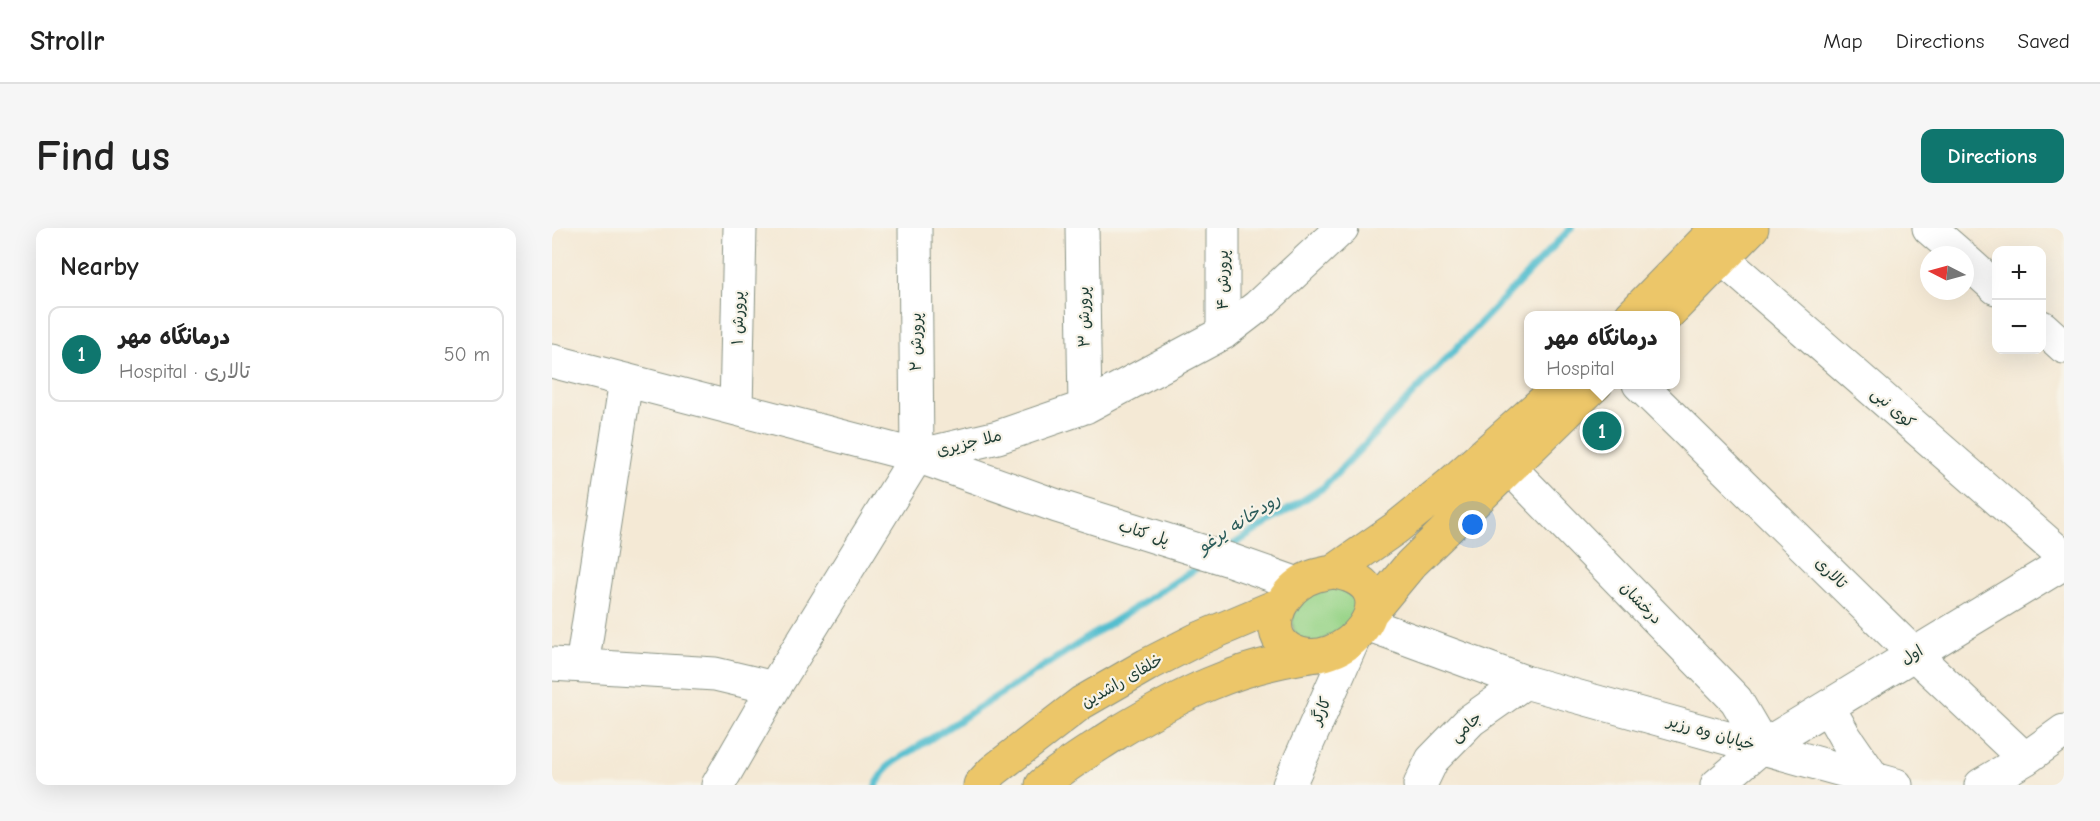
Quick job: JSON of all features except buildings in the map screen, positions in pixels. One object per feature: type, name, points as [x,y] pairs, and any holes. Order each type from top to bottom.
[{"type":"main road","points":[[1636,311],[1720,244],[1752,228]]},
{"type":"main road","points":[[1669,311],[1720,244]]},
{"type":"main road","points":[[1311,656],[1288,648],[1280,641],[1276,631],[1275,621],[1289,594],[1310,577],[1333,572],[1395,528],[1440,492],[1557,389]]},
{"type":"main road","points":[[1042,785],[1064,766],[1188,692],[1251,668],[1335,651],[1364,624],[1411,564],[1591,389]]},
{"type":"main road","points":[[1333,572],[1357,578],[1366,586],[1371,596],[1364,624]]},
{"type":"main road","name":"خلفای راشدین","points":[[980,785],[993,771],[1081,703],[1147,665],[1289,594]]},
{"type":"street","name":"پرورش ۱","points":[[736,409],[740,228]]},
{"type":"street","name":"پرورش ۲","points":[[915,228],[917,456]]},
{"type":"street","name":"پرورش ۳","points":[[1082,228],[1085,407]]},
{"type":"street","name":"پرورش ۴","points":[[1223,228],[1224,333]]},
{"type":"street","name":"ملا جزیری","points":[[718,785],[774,688],[917,456],[998,436],[1085,407],[1224,333],[1257,307],[1342,228]]},
{"type":"street","points":[[1929,228],[1950,246]]},
{"type":"street","name":"کوی نبی","points":[[1720,244],[2064,557]]},
{"type":"street","points":[[1974,268],[1992,284]]},
{"type":"street","points":[[2046,331],[2064,347]]},
{"type":"street","name":"پل کتاب","points":[[552,361],[917,456],[1057,506],[1230,560],[1289,594]]},
{"type":"street","points":[[626,380],[567,665],[715,674],[774,688]]},
{"type":"street","name":"تالاری","points":[[1644,389],[1914,654],[2025,759]]},
{"type":"street","name":"درخشان","points":[[1510,468],[1736,700],[1762,746]]},
{"type":"street","name":"اول","points":[[1717,785],[1762,746],[2064,563]]},
{"type":"street","name":"خیابان وه رزیر","points":[[1364,624],[1526,682],[1885,782]]},
{"type":"street","name":"کارگر","points":[[1294,771],[1364,624]]},
{"type":"street","points":[[1294,771],[1310,690],[1311,656]]},
{"type":"street","name":"جامی","points":[[1420,785],[1432,760],[1472,720],[1526,682]]},
{"type":"street","points":[[1828,707],[1845,737],[1885,782]]},
{"type":"street","points":[[1982,785],[2025,759],[2064,731]]},
{"type":"green space","points":[[1336,584],[1359,596],[1353,623],[1316,644],[1296,638],[1293,618],[1299,600]]},
{"type":"waterway","name":"رودخانه یرغو","points":[[1228,548],[1324,487],[1571,228]]},
{"type":"waterway","name":"رودخانه یرغو","points":[[876,785],[888,766],[1206,562]]},
{"type":"place","name":"درمانگاه مهر","points":[[1602,431]]}]
